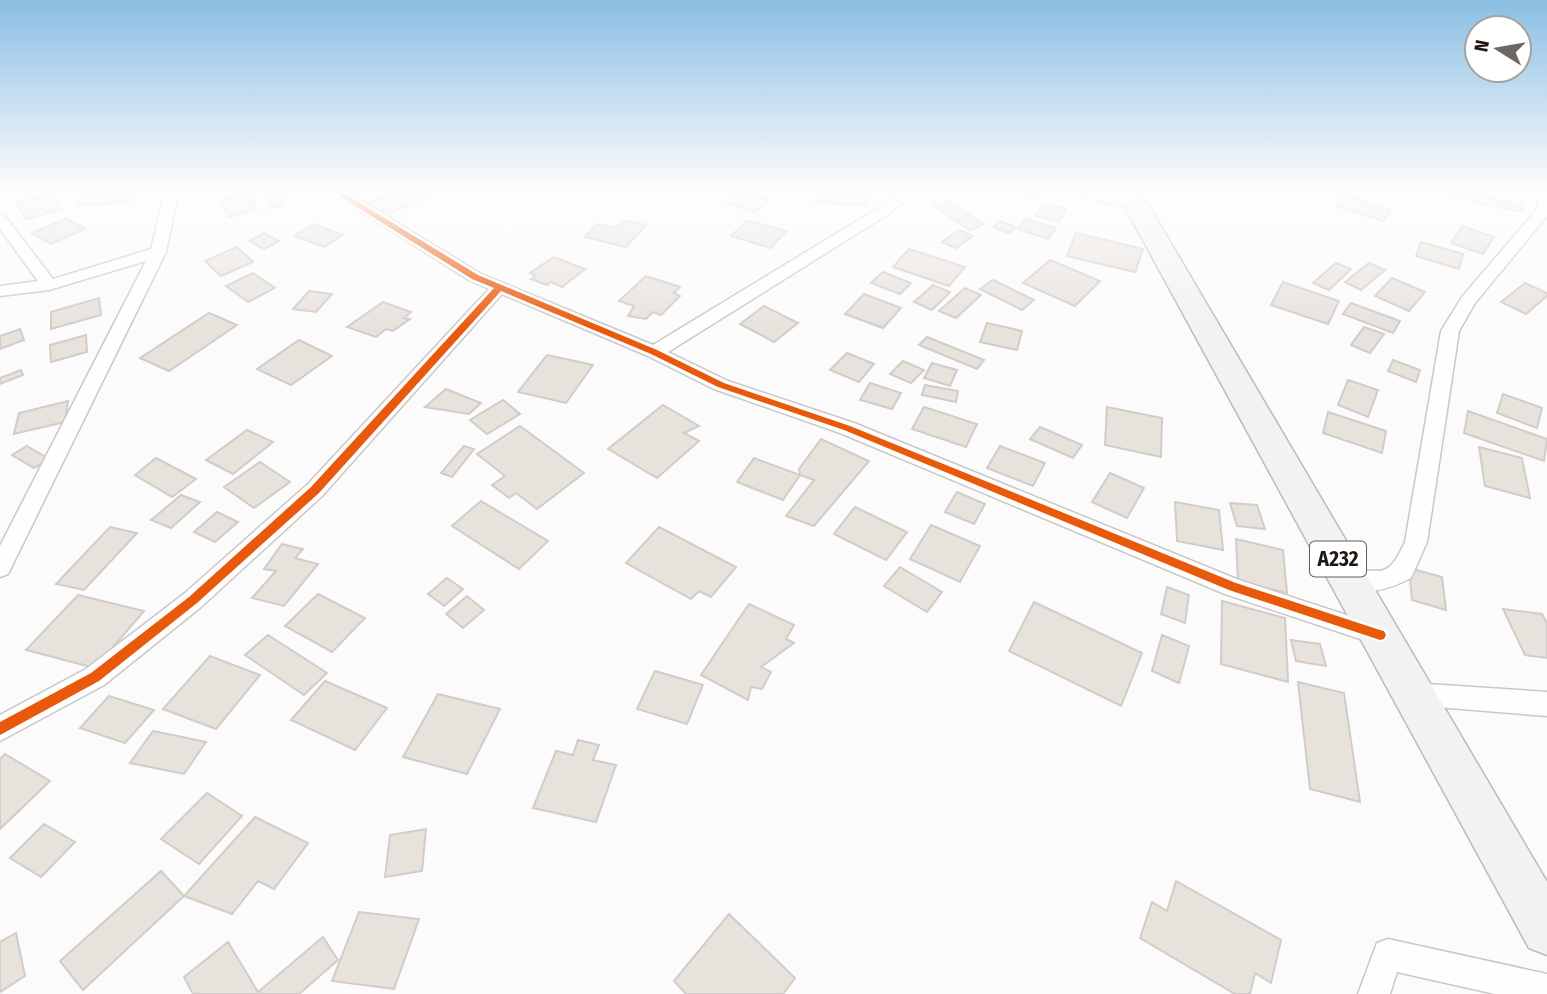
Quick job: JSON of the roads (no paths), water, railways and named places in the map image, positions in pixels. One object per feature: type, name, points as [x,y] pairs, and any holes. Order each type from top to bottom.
[{"type":"main road","name":"A232","points":[[1154,235],[1352,581],[1412,694],[1547,930]]},
{"type":"street","points":[[12,235],[50,285]]},
{"type":"street","points":[[0,568],[158,252],[162,235]]},
{"type":"street","points":[[407,235],[475,278],[654,352],[721,385],[847,428],[1233,587],[1380,635]]},
{"type":"street","points":[[654,352],[844,235]]},
{"type":"street","points":[[1352,581],[1384,581],[1403,572],[1416,542],[1450,331],[1468,300],[1522,235]]},
{"type":"street","points":[[0,290],[50,285],[158,252]]},
{"type":"street","points":[[0,729],[95,677],[193,600],[315,490],[500,287]]},
{"type":"street","points":[[1412,694],[1547,704]]},
{"type":"street","points":[[1374,994],[1388,954],[1547,990]]}]
